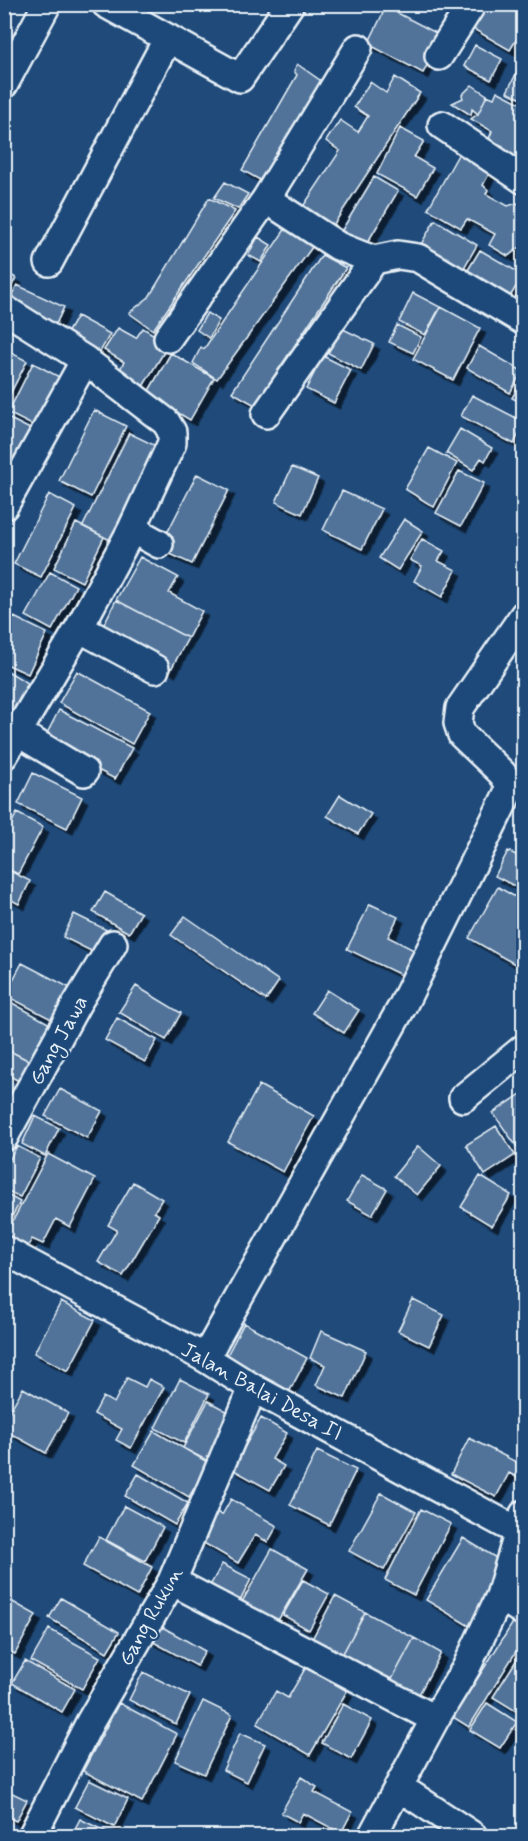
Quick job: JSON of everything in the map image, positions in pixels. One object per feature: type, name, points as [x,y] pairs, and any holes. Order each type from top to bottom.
[{"type":"street","points":[[4,84],[47,4]]},
{"type":"street","points":[[106,4],[147,14],[168,38],[240,78],[290,4]]},
{"type":"street","points":[[439,56],[472,4]]},
{"type":"street","points":[[49,262],[168,38]]},
{"type":"street","points":[[168,338],[266,199],[358,48]]},
{"type":"street","points":[[442,125],[522,175]]},
{"type":"street","points":[[266,199],[338,246],[374,260],[398,255],[418,258],[524,321]]},
{"type":"street","points":[[266,414],[374,260]]},
{"type":"street","points":[[4,309],[85,360],[166,422],[172,432],[172,443],[132,529],[11,744],[84,772]]},
{"type":"street","points":[[4,506],[85,360]]},
{"type":"street","points":[[132,529],[159,544]]},
{"type":"street","points":[[205,1358],[402,1007],[508,794],[509,783],[502,773],[462,735],[458,723],[460,708],[524,615]]},
{"type":"street","points":[[78,628],[155,669]]},
{"type":"street","name":"Gang Jawa","points":[[4,1137],[76,1005],[113,944]]},
{"type":"street","points":[[463,1098],[524,1048]]},
{"type":"street","name":"Jalan Balai Desa II","points":[[4,1250],[205,1358],[253,1388],[521,1523]]},
{"type":"street","name":"Gang Rukun","points":[[32,1836],[90,1722],[172,1581],[253,1388]]},
{"type":"street","points":[[372,1836],[435,1719],[466,1668],[500,1596],[521,1523]]},
{"type":"street","points":[[172,1581],[435,1719]]},
{"type":"street","points":[[500,1596],[524,1612]]},
{"type":"street","points":[[399,1787],[473,1836]]},
{"type":"building","points":[[483,4],[524,4],[524,27],[510,50],[470,27]]},
{"type":"building","points":[[386,7],[442,36],[423,73],[368,44]]},
{"type":"building","points":[[475,45],[502,59],[491,80],[464,66]]},
{"type":"building","points":[[297,64],[324,83],[260,180],[242,170],[297,75],[294,71]]},
{"type":"building","points":[[519,68],[524,71],[524,100],[507,92]]},
{"type":"building","points":[[395,77],[420,93],[330,230],[300,211],[340,151],[326,141],[340,120],[358,132],[368,116],[354,107],[370,82],[386,93]]},
{"type":"building","points":[[472,85],[487,95],[478,114],[472,109],[471,115],[452,103],[463,98],[462,95]]},
{"type":"building","points":[[497,91],[524,105],[524,147],[514,165],[500,157],[503,146],[489,139],[492,131],[471,119],[478,114],[487,95],[494,98]]},
{"type":"building","points":[[400,128],[424,141],[414,157],[433,168],[417,196],[377,174]]},
{"type":"building","points":[[459,153],[490,172],[483,185],[488,190],[486,194],[508,206],[517,203],[523,207],[524,244],[508,256],[489,245],[495,234],[467,219],[461,228],[428,209]]},
{"type":"building","points":[[374,177],[398,191],[363,250],[339,235]]},
{"type":"building","points":[[225,182],[248,194],[238,209],[214,198]]},
{"type":"building","points":[[209,198],[235,211],[153,330],[129,313],[149,297]]},
{"type":"building","points":[[435,220],[477,245],[462,271],[420,246]]},
{"type":"building","points":[[288,225],[315,243],[217,379],[193,363],[201,347],[204,349]]},
{"type":"building","points":[[258,237],[271,245],[261,262],[248,255]]},
{"type":"building","points":[[480,250],[523,275],[508,300],[465,275]]},
{"type":"building","points":[[322,255],[346,268],[255,405],[232,392]]},
{"type":"building","points":[[4,271],[16,278],[5,298],[4,298]]},
{"type":"building","points":[[524,283],[524,310],[512,303]]},
{"type":"building","points":[[17,285],[64,307],[55,326],[8,304]]},
{"type":"building","points":[[413,293],[440,307],[425,335],[399,322]]},
{"type":"building","points":[[441,307],[480,328],[453,380],[413,359]]},
{"type":"building","points":[[207,313],[219,320],[209,338],[197,330]]},
{"type":"building","points":[[77,316],[110,334],[96,359],[63,340]]},
{"type":"building","points":[[397,325],[421,337],[413,353],[389,342]]},
{"type":"building","points":[[118,328],[136,338],[143,328],[169,344],[142,388],[118,373],[124,362],[104,350]]},
{"type":"building","points":[[341,328],[374,344],[361,370],[328,353]]},
{"type":"building","points":[[479,346],[522,371],[510,393],[467,368]]},
{"type":"building","points":[[4,349],[27,361],[6,402],[4,401]]},
{"type":"building","points":[[171,353],[214,378],[190,420],[147,394]]},
{"type":"building","points":[[323,356],[351,370],[334,403],[306,389]]},
{"type":"building","points":[[33,363],[63,379],[38,428],[8,413]]},
{"type":"building","points":[[524,376],[524,404],[512,398]]},
{"type":"building","points":[[472,395],[524,422],[514,444],[461,416]]},
{"type":"building","points":[[94,410],[126,426],[91,497],[59,481]]},
{"type":"building","points":[[4,416],[40,434],[20,471],[4,462]]},
{"type":"building","points":[[460,429],[492,448],[485,461],[481,458],[473,470],[446,453]]},
{"type":"building","points":[[129,433],[156,446],[110,540],[83,526]]},
{"type":"building","points":[[429,448],[457,463],[434,507],[405,489]]},
{"type":"building","points":[[292,467],[318,478],[302,514],[276,502]]},
{"type":"building","points":[[459,471],[484,483],[461,526],[436,513]]},
{"type":"building","points":[[197,474],[229,490],[192,564],[159,549]]},
{"type":"building","points":[[342,491],[382,509],[362,549],[323,530]]},
{"type":"building","points":[[49,494],[76,508],[41,577],[14,564]]},
{"type":"building","points":[[404,519],[423,531],[398,570],[379,558]]},
{"type":"building","points":[[76,523],[104,537],[82,582],[54,568]]},
{"type":"building","points":[[422,539],[444,551],[438,561],[456,570],[442,597],[414,581],[422,566],[410,560]]},
{"type":"building","points":[[140,557],[178,577],[169,593],[202,611],[188,638],[116,600]]},
{"type":"building","points":[[50,572],[76,586],[52,630],[26,616]]},
{"type":"building","points":[[116,600],[188,638],[170,671],[99,634]]},
{"type":"building","points":[[14,617],[47,633],[28,674],[4,663],[4,637]]},
{"type":"building","points":[[4,669],[28,683],[4,726]]},
{"type":"building","points":[[77,671],[150,711],[132,744],[59,703]]},
{"type":"building","points":[[59,710],[132,748],[115,779],[43,741]]},
{"type":"building","points":[[33,773],[82,797],[67,828],[18,804]]},
{"type":"building","points":[[340,795],[371,814],[358,834],[327,816]]},
{"type":"building","points":[[17,813],[43,827],[18,874],[4,867],[4,837]]},
{"type":"building","points":[[508,851],[524,859],[524,891],[495,876]]},
{"type":"building","points":[[4,868],[30,881],[19,904],[4,896]]},
{"type":"building","points":[[498,887],[524,902],[524,960],[520,967],[469,938]]},
{"type":"building","points":[[105,892],[141,913],[129,933],[93,912]]},
{"type":"building","points":[[370,904],[398,917],[388,937],[414,950],[401,975],[347,949]]},
{"type":"building","points":[[74,914],[107,930],[95,953],[63,937]]},
{"type":"building","points":[[185,916],[279,981],[266,1000],[171,935]]},
{"type":"building","points":[[22,963],[78,992],[61,1024],[5,995]]},
{"type":"building","points":[[136,986],[181,1013],[166,1040],[119,1012]]},
{"type":"building","points":[[327,990],[359,1010],[344,1033],[312,1013]]},
{"type":"building","points":[[5,999],[59,1029],[39,1066],[4,1048]]},
{"type":"building","points":[[117,1018],[157,1040],[145,1062],[105,1040]]},
{"type":"building","points":[[4,1048],[32,1062],[21,1082],[4,1073]]},
{"type":"building","points":[[259,1085],[314,1116],[283,1172],[228,1142]]},
{"type":"building","points":[[60,1089],[102,1111],[87,1138],[45,1116]]},
{"type":"building","points":[[524,1092],[524,1153],[522,1154],[493,1113]]},
{"type":"building","points":[[35,1116],[59,1128],[45,1156],[22,1144]]},
{"type":"building","points":[[496,1126],[515,1155],[485,1175],[466,1145]]},
{"type":"building","points":[[17,1146],[40,1158],[20,1197],[4,1189],[4,1170]]},
{"type":"building","points":[[418,1146],[441,1166],[417,1195],[394,1176]]},
{"type":"building","points":[[48,1154],[95,1179],[70,1227],[56,1219],[43,1244],[32,1239],[28,1246],[6,1234]]},
{"type":"building","points":[[362,1175],[387,1189],[372,1215],[347,1201]]},
{"type":"building","points":[[480,1176],[511,1195],[492,1226],[461,1207]]},
{"type":"building","points":[[133,1182],[162,1199],[154,1212],[159,1215],[123,1276],[98,1262],[117,1230],[108,1225]]},
{"type":"building","points":[[4,1193],[20,1202],[4,1231]]},
{"type":"building","points":[[413,1300],[444,1315],[429,1346],[398,1331]]},
{"type":"building","points":[[61,1302],[95,1320],[68,1371],[34,1353]]},
{"type":"building","points":[[244,1323],[307,1358],[287,1396],[224,1361]]},
{"type":"building","points":[[321,1331],[366,1351],[345,1398],[316,1385],[325,1365],[310,1358]]},
{"type":"building","points":[[127,1378],[145,1387],[149,1379],[164,1387],[131,1448],[116,1440],[122,1429],[94,1414],[103,1397],[114,1403]]},
{"type":"building","points":[[180,1379],[209,1394],[184,1443],[155,1428]]},
{"type":"building","points":[[23,1388],[68,1413],[46,1453],[4,1430],[4,1421]]},
{"type":"building","points":[[208,1401],[236,1416],[219,1467],[183,1448]]},
{"type":"building","points":[[261,1418],[287,1433],[272,1459],[284,1466],[270,1490],[232,1469]]},
{"type":"building","points":[[154,1431],[209,1463],[189,1497],[134,1465]]},
{"type":"building","points":[[469,1438],[524,1466],[524,1481],[509,1473],[496,1497],[451,1474]]},
{"type":"building","points":[[317,1451],[356,1470],[329,1525],[290,1505]]},
{"type":"building","points":[[138,1474],[188,1503],[175,1525],[125,1496]]},
{"type":"building","points":[[381,1493],[416,1512],[384,1570],[349,1551]]},
{"type":"building","points":[[231,1499],[277,1526],[268,1542],[255,1535],[238,1563],[197,1539],[213,1510],[222,1515]]},
{"type":"building","points":[[124,1506],[163,1527],[145,1561],[106,1540]]},
{"type":"building","points":[[421,1509],[451,1524],[414,1595],[385,1580]]},
{"type":"building","points":[[99,1537],[152,1567],[137,1596],[83,1566]]},
{"type":"building","points":[[463,1538],[508,1565],[471,1627],[426,1600]]},
{"type":"building","points":[[272,1549],[308,1569],[277,1622],[242,1602]]},
{"type":"building","points":[[222,1564],[251,1579],[234,1613],[204,1597]]},
{"type":"building","points":[[303,1580],[329,1594],[309,1630],[283,1615]]},
{"type":"building","points":[[335,1596],[365,1612],[341,1657],[311,1641]]},
{"type":"building","points":[[4,1597],[36,1615],[15,1654],[4,1648]]},
{"type":"building","points":[[61,1598],[119,1632],[107,1652],[49,1618]]},
{"type":"building","points":[[365,1612],[414,1638],[390,1683],[341,1657]]},
{"type":"building","points":[[514,1621],[524,1627],[524,1648],[520,1645],[469,1727],[453,1717]]},
{"type":"building","points":[[157,1624],[205,1651],[197,1666],[148,1639]]},
{"type":"building","points":[[49,1629],[100,1657],[82,1689],[31,1661]]},
{"type":"building","points":[[414,1638],[441,1653],[417,1698],[390,1683]]},
{"type":"building","points":[[521,1653],[524,1654],[524,1716],[493,1697]]},
{"type":"building","points":[[25,1661],[75,1689],[62,1712],[12,1683]]},
{"type":"building","points":[[306,1667],[347,1691],[310,1755],[257,1724],[276,1691],[288,1698]]},
{"type":"building","points":[[143,1672],[190,1695],[176,1724],[129,1700]]},
{"type":"building","points":[[203,1701],[232,1715],[204,1774],[175,1761]]},
{"type":"building","points":[[119,1703],[177,1734],[142,1802],[83,1771]]},
{"type":"building","points":[[487,1703],[517,1722],[500,1748],[470,1730]]},
{"type":"building","points":[[343,1704],[372,1720],[351,1759],[322,1743]]},
{"type":"building","points":[[240,1733],[265,1744],[247,1782],[223,1770]]},
{"type":"building","points":[[301,1777],[317,1787],[314,1792],[352,1812],[341,1833],[303,1813],[298,1822],[281,1813]]},
{"type":"building","points":[[89,1780],[128,1799],[114,1827],[75,1807]]},
{"type":"building","points":[[4,1789],[27,1800],[16,1821],[4,1815]]},
{"type":"building","points":[[80,1819],[115,1836],[71,1836]]}]
